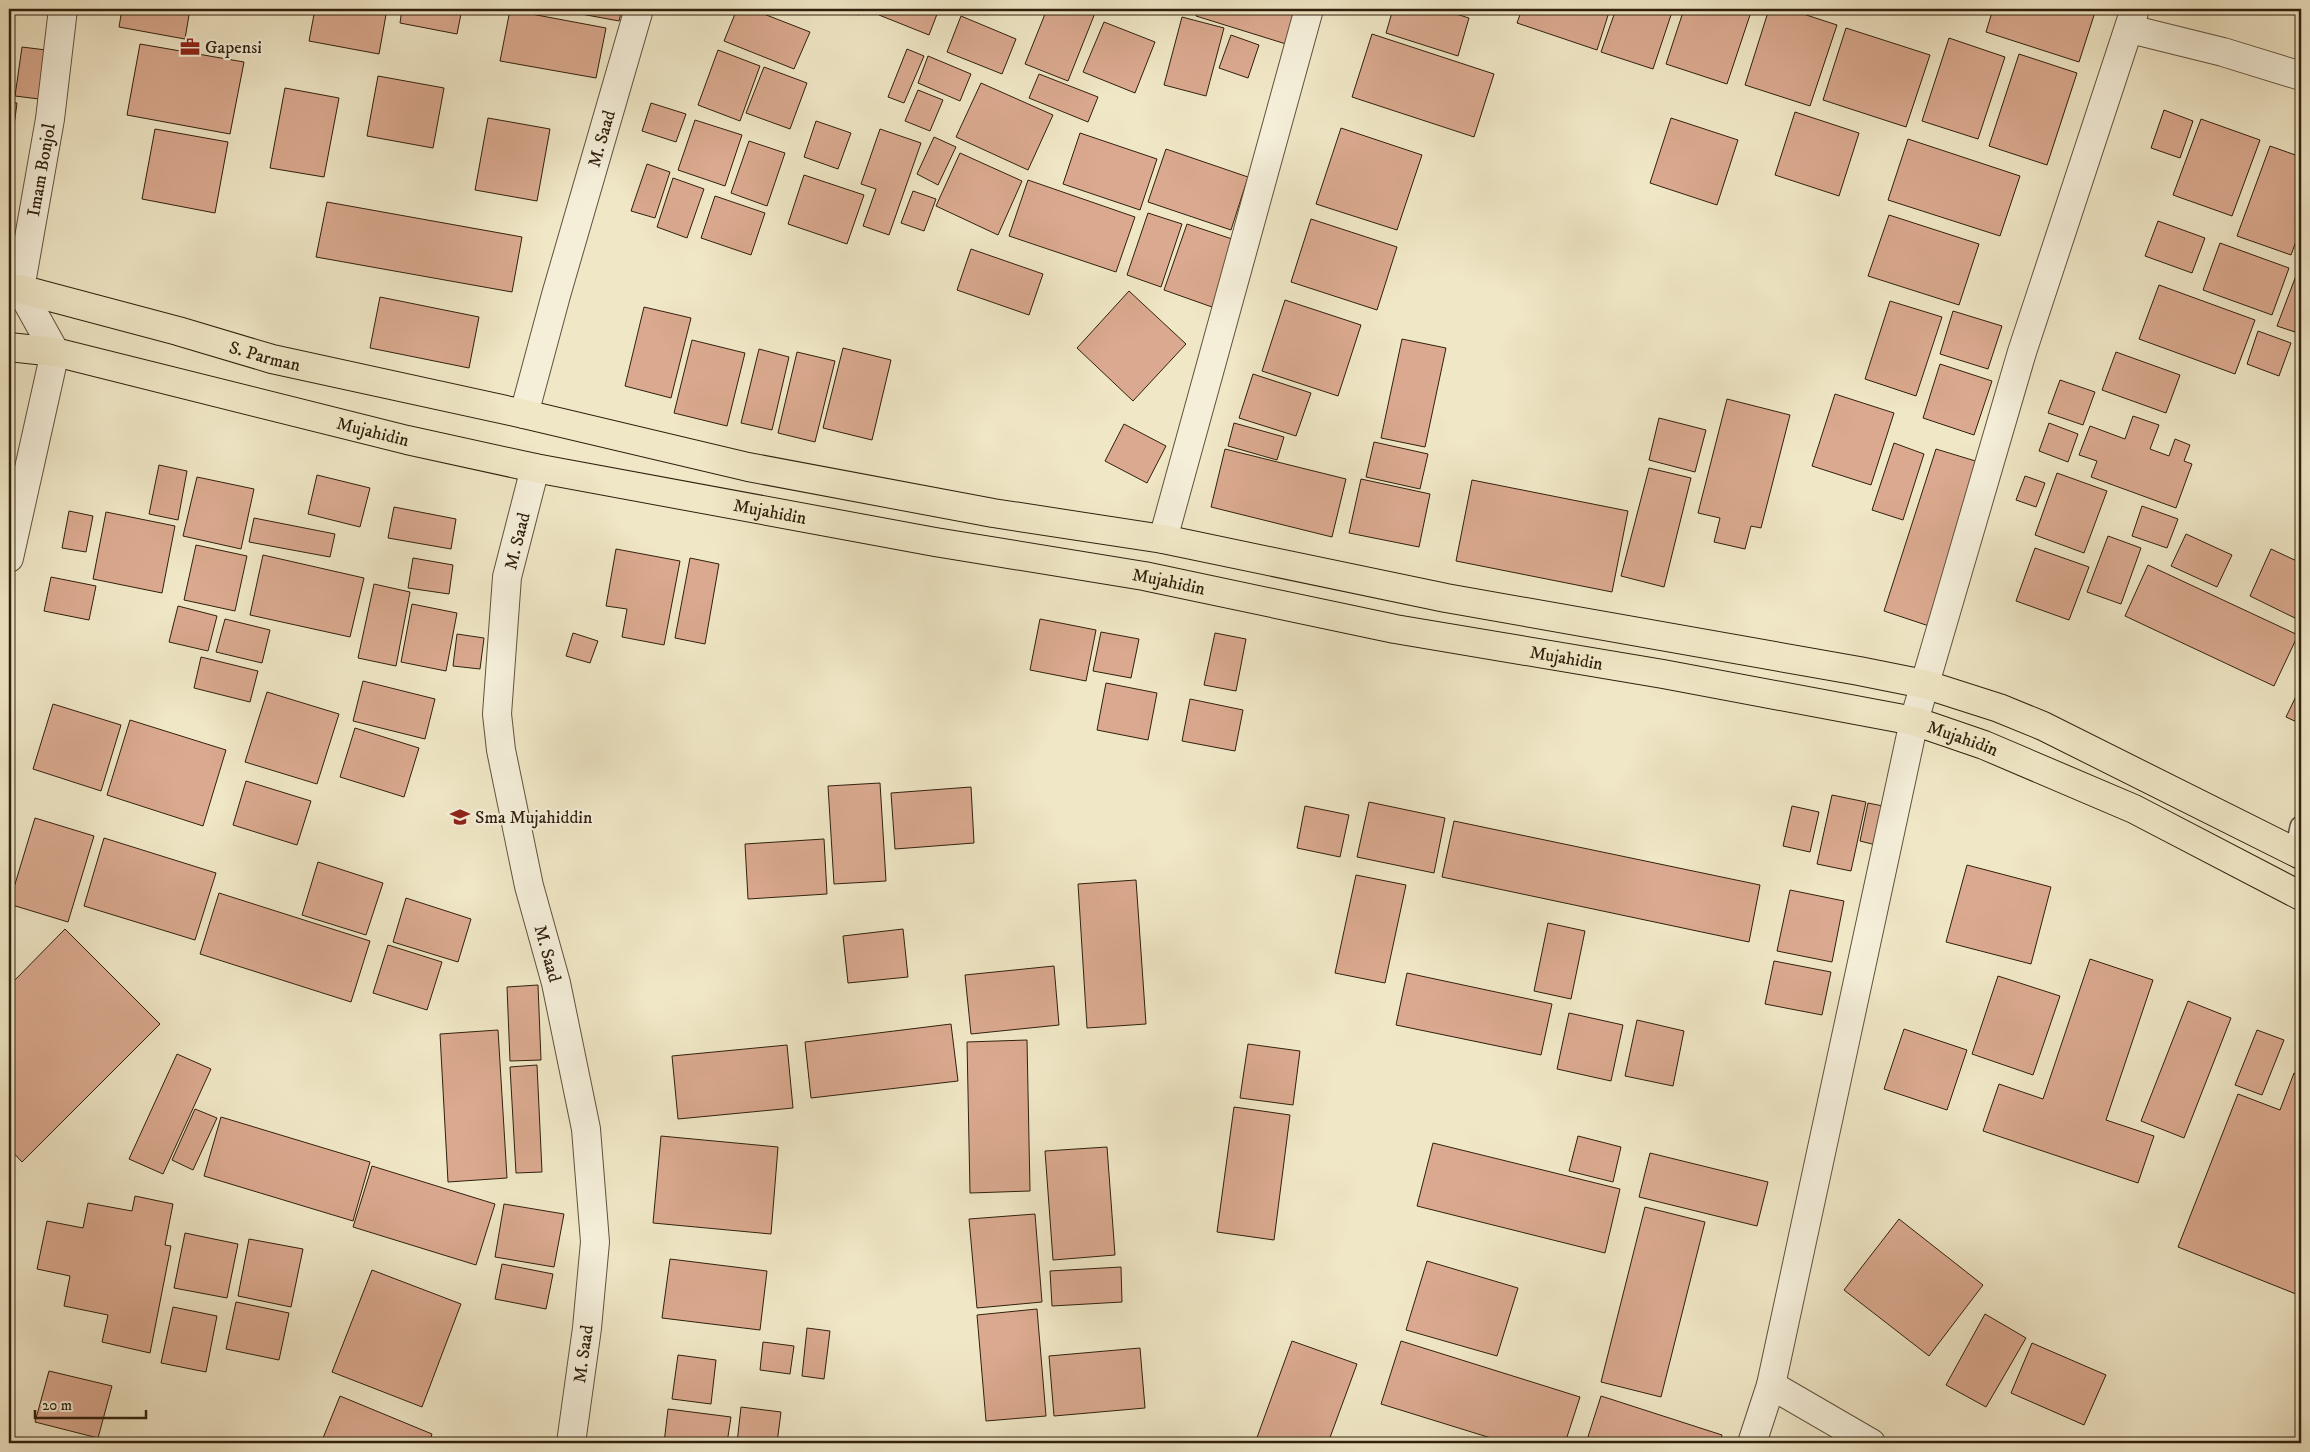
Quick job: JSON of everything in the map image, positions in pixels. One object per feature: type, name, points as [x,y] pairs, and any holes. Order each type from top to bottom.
[{"type":"main road","name":"S. Parman","points":[[14,289],[178,331],[272,360],[524,414]]},
{"type":"main road","name":"Mujahidin","points":[[9,348],[55,352],[407,440],[535,468],[935,542],[1144,576],[1395,629],[1681,678],[1914,721],[1984,745],[2099,793],[2134,809],[2301,896]]},
{"type":"main road","points":[[524,414],[748,467],[992,513],[1163,539],[1446,598],[1924,684],[1999,708],[2043,726],[2300,845]]},
{"type":"street","name":"Imam Bonjol","points":[[14,289],[50,118],[63,9]]},
{"type":"street","name":"M. Saad","points":[[524,414],[556,294],[639,9]]},
{"type":"street","points":[[1163,539],[1308,9]]},
{"type":"street","points":[[1752,1443],[1771,1385],[1914,721],[2022,352],[2133,19],[2222,52],[2301,76]]},
{"type":"street","points":[[9,558],[55,352],[14,289]]},
{"type":"street","name":"M. Saad","points":[[535,468],[507,577],[497,714],[501,750],[529,886],[556,982],[586,1129],[595,1242],[587,1328],[571,1443]]},
{"type":"street","points":[[1771,1385],[1871,1443]]},
{"type":"building","points":[[9,9],[13,9],[9,38]]},
{"type":"building","points":[[122,9],[190,9],[185,39],[119,27]]},
{"type":"building","points":[[315,9],[387,9],[379,54],[309,41]]},
{"type":"building","points":[[402,9],[462,9],[457,34],[400,23]]},
{"type":"building","points":[[554,9],[622,9],[619,21]]},
{"type":"building","points":[[737,9],[751,9],[810,32],[794,69],[724,41]]},
{"type":"building","points":[[843,9],[861,9],[859,15]]},
{"type":"building","points":[[882,9],[939,9],[929,35],[879,15]]},
{"type":"building","points":[[970,9],[989,9],[986,15]]},
{"type":"building","points":[[1047,9],[1086,9],[1095,13],[1068,81],[1025,64]]},
{"type":"building","points":[[1198,9],[1297,9],[1286,44],[1196,16]]},
{"type":"building","points":[[1393,9],[1440,9],[1469,18],[1458,56],[1386,33]]},
{"type":"building","points":[[1522,9],[1610,9],[1597,50],[1517,23]]},
{"type":"building","points":[[1616,9],[1673,9],[1653,69],[1601,52]]},
{"type":"building","points":[[1684,9],[1752,9],[1727,84],[1666,64]]},
{"type":"building","points":[[1769,9],[1788,9],[1837,25],[1810,106],[1745,85]]},
{"type":"building","points":[[1993,9],[2096,9],[2079,62],[1986,32]]},
{"type":"building","points":[[2301,9],[2301,21],[2296,20]]},
{"type":"building","points":[[510,10],[606,28],[596,78],[500,61]]},
{"type":"building","points":[[961,16],[1016,39],[1002,74],[947,52]]},
{"type":"building","points":[[1182,17],[1224,28],[1206,96],[1164,85]]},
{"type":"building","points":[[1104,22],[1155,42],[1135,93],[1083,72]]},
{"type":"building","points":[[1846,28],[1930,55],[1906,127],[1823,100]]},
{"type":"building","points":[[1372,34],[1494,74],[1474,137],[1352,97]]},
{"type":"building","points":[[1231,35],[1259,45],[1248,78],[1219,68]]},
{"type":"building","points":[[1949,38],[2005,57],[1978,139],[1922,121]]},
{"type":"building","points":[[140,44],[244,62],[230,134],[127,115]]},
{"type":"building","points":[[22,47],[54,51],[47,100],[15,96]]},
{"type":"building","points":[[907,49],[924,56],[904,103],[888,97]]},
{"type":"building","points":[[718,50],[760,66],[740,121],[698,105]]},
{"type":"building","points":[[2019,54],[2077,73],[2047,165],[1989,146]]},
{"type":"building","points":[[928,56],[971,74],[960,101],[918,83]]},
{"type":"building","points":[[764,67],[807,83],[790,129],[746,113]]},
{"type":"building","points":[[1039,74],[1098,97],[1088,122],[1029,98]]},
{"type":"building","points":[[378,76],[444,88],[433,148],[367,136]]},
{"type":"building","points":[[981,83],[1053,115],[1028,170],[956,137]]},
{"type":"building","points":[[285,88],[339,98],[324,177],[270,168]]},
{"type":"building","points":[[918,90],[943,100],[930,131],[905,121]]},
{"type":"building","points":[[9,102],[17,103],[9,164]]},
{"type":"building","points":[[651,103],[686,114],[676,142],[642,131]]},
{"type":"building","points":[[2164,110],[2193,121],[2180,158],[2151,148]]},
{"type":"building","points":[[1795,112],[1859,133],[1839,196],[1775,175]]},
{"type":"building","points":[[488,118],[550,129],[537,201],[475,190]]},
{"type":"building","points":[[1671,118],[1738,140],[1717,205],[1650,183]]},
{"type":"building","points":[[2201,119],[2260,140],[2232,216],[2173,195]]},
{"type":"building","points":[[695,120],[742,135],[725,186],[678,170]]},
{"type":"building","points":[[816,121],[851,133],[838,169],[804,157]]},
{"type":"building","points":[[1341,128],[1422,155],[1397,230],[1316,204]]},
{"type":"building","points":[[155,129],[228,142],[215,213],[142,199]]},
{"type":"building","points":[[880,129],[921,143],[889,235],[863,226],[876,189],[861,184]]},
{"type":"building","points":[[1080,133],[1157,159],[1140,210],[1063,184]]},
{"type":"building","points":[[934,137],[956,147],[938,185],[917,174]]},
{"type":"building","points":[[1908,139],[2020,176],[2000,236],[1888,200]]},
{"type":"building","points":[[749,141],[785,153],[767,206],[731,193]]},
{"type":"building","points":[[2270,146],[2301,157],[2301,228],[2291,255],[2237,236]]},
{"type":"building","points":[[1166,149],[1248,177],[1231,230],[1148,202]]},
{"type":"building","points":[[960,153],[1022,181],[998,235],[936,206]]},
{"type":"building","points":[[647,164],[670,172],[655,218],[631,211]]},
{"type":"building","points":[[804,175],[864,195],[847,244],[788,224]]},
{"type":"building","points":[[673,178],[704,189],[687,238],[657,227]]},
{"type":"building","points":[[1028,180],[1135,217],[1116,272],[1009,236]]},
{"type":"building","points":[[913,191],[936,199],[924,231],[901,223]]},
{"type":"building","points":[[715,196],[765,213],[751,255],[701,238]]},
{"type":"building","points":[[327,202],[522,237],[512,292],[316,257]]},
{"type":"building","points":[[1148,213],[1182,224],[1161,287],[1127,275]]},
{"type":"building","points":[[1889,215],[1979,244],[1959,305],[1868,276]]},
{"type":"building","points":[[1311,219],[1397,247],[1377,310],[1291,282]]},
{"type":"building","points":[[2158,221],[2205,238],[2192,273],[2145,256]]},
{"type":"building","points":[[1187,224],[1235,240],[1212,307],[1164,290]]},
{"type":"building","points":[[2220,243],[2289,268],[2272,315],[2203,290]]},
{"type":"building","points":[[971,249],[1043,274],[1029,315],[957,290]]},
{"type":"building","points":[[2297,273],[2301,275],[2301,334],[2277,326]]},
{"type":"building","points":[[2159,285],[2255,320],[2235,374],[2139,339]]},
{"type":"building","points":[[1129,291],[1186,344],[1133,401],[1077,348]]},
{"type":"building","points":[[380,297],[479,317],[469,368],[370,348]]},
{"type":"building","points":[[1285,300],[1361,325],[1338,396],[1262,371]]},
{"type":"building","points":[[1890,301],[1942,317],[1916,396],[1865,379]]},
{"type":"building","points":[[644,307],[691,318],[671,398],[625,386]]},
{"type":"building","points":[[1953,311],[2002,326],[1988,369],[1940,354]]},
{"type":"building","points":[[2258,331],[2291,343],[2279,376],[2247,364]]},
{"type":"building","points":[[1402,339],[1446,348],[1425,447],[1381,438]]},
{"type":"building","points":[[692,340],[745,353],[727,426],[674,413]]},
{"type":"building","points":[[843,348],[891,360],[872,440],[823,428]]},
{"type":"building","points":[[759,349],[789,357],[772,430],[741,423]]},
{"type":"building","points":[[797,352],[835,361],[815,442],[778,433]]},
{"type":"building","points":[[2116,352],[2180,375],[2166,413],[2102,390]]},
{"type":"building","points":[[1940,364],[1992,381],[1974,435],[1923,418]]},
{"type":"building","points":[[1253,374],[1311,393],[1296,436],[1239,418]]},
{"type":"building","points":[[2060,380],[2095,392],[2083,425],[2048,413]]},
{"type":"building","points":[[1835,394],[1894,413],[1871,485],[1812,466]]},
{"type":"building","points":[[1727,399],[1790,415],[1761,528],[1751,526],[1745,549],[1714,542],[1720,518],[1698,513]]},
{"type":"building","points":[[2133,416],[2159,425],[2150,449],[2169,456],[2175,439],[2190,445],[2184,461],[2192,464],[2176,508],[2091,477],[2097,461],[2079,455],[2090,426],[2125,439]]},
{"type":"building","points":[[1659,418],[1706,430],[1695,472],[1649,460]]},
{"type":"building","points":[[1234,423],[1284,437],[1277,460],[1228,446]]},
{"type":"building","points":[[2049,423],[2078,434],[2068,462],[2039,451]]},
{"type":"building","points":[[1124,424],[1166,446],[1147,483],[1105,461]]},
{"type":"building","points":[[1374,442],[1428,454],[1420,489],[1366,477]]},
{"type":"building","points":[[1894,443],[1924,454],[1903,520],[1872,510]]},
{"type":"building","points":[[1225,449],[1346,479],[1332,537],[1211,507]]},
{"type":"building","points":[[1936,449],[1982,463],[1929,626],[1884,611]]},
{"type":"building","points":[[159,465],[187,471],[178,520],[149,514]]},
{"type":"building","points":[[1649,468],[1691,478],[1664,587],[1621,576]]},
{"type":"building","points":[[2057,473],[2107,491],[2084,553],[2035,535]]},
{"type":"building","points":[[317,475],[370,488],[360,527],[308,514]]},
{"type":"building","points":[[2025,476],[2045,483],[2036,507],[2016,500]]},
{"type":"building","points":[[197,477],[254,489],[241,549],[183,536]]},
{"type":"building","points":[[1361,479],[1430,494],[1419,547],[1349,533]]},
{"type":"building","points":[[1472,480],[1628,511],[1612,592],[1456,561]]},
{"type":"building","points":[[2142,506],[2178,519],[2167,548],[2132,536]]},
{"type":"building","points":[[394,507],[456,519],[451,549],[388,538]]},
{"type":"building","points":[[69,511],[93,516],[86,552],[62,548]]},
{"type":"building","points":[[106,512],[175,526],[162,593],[93,579]]},
{"type":"building","points":[[254,518],[335,534],[330,557],[249,542]]},
{"type":"building","points":[[2186,534],[2232,555],[2217,587],[2171,566]]},
{"type":"building","points":[[2108,536],[2141,548],[2121,604],[2087,592]]},
{"type":"building","points":[[196,545],[247,556],[235,611],[184,600]]},
{"type":"building","points":[[2035,548],[2089,567],[2069,620],[2016,601]]},
{"type":"building","points":[[616,549],[680,561],[664,645],[622,637],[627,609],[606,606]]},
{"type":"building","points":[[2271,549],[2301,563],[2301,621],[2250,596]]},
{"type":"building","points":[[263,555],[364,578],[350,637],[250,615]]},
{"type":"building","points":[[413,558],[453,565],[449,594],[408,588]]},
{"type":"building","points":[[690,558],[719,564],[705,644],[675,638]]},
{"type":"building","points":[[2148,565],[2298,635],[2274,686],[2125,616]]},
{"type":"building","points":[[51,577],[96,586],[89,620],[44,611]]},
{"type":"building","points":[[374,584],[410,592],[396,666],[358,658]]},
{"type":"building","points":[[412,604],[457,613],[446,671],[401,662]]},
{"type":"building","points":[[178,606],[217,616],[208,651],[169,642]]},
{"type":"building","points":[[225,619],[270,630],[262,663],[216,652]]},
{"type":"building","points":[[1040,619],[1096,630],[1086,681],[1030,670]]},
{"type":"building","points":[[1101,632],[1139,639],[1131,678],[1093,671]]},
{"type":"building","points":[[573,633],[598,641],[590,663],[566,656]]},
{"type":"building","points":[[1215,633],[1246,639],[1236,691],[1204,685]]},
{"type":"building","points":[[457,634],[484,638],[480,669],[453,666]]},
{"type":"building","points":[[201,657],[258,671],[250,702],[194,688]]},
{"type":"building","points":[[363,681],[435,699],[425,739],[353,721]]},
{"type":"building","points":[[1106,683],[1157,693],[1148,740],[1097,730]]},
{"type":"building","points":[[2301,686],[2301,724],[2286,717]]},
{"type":"building","points":[[267,692],[339,714],[317,784],[245,762]]},
{"type":"building","points":[[1190,699],[1243,710],[1235,751],[1182,741]]},
{"type":"building","points":[[53,704],[121,725],[101,791],[33,769]]},
{"type":"building","points":[[130,720],[226,750],[203,826],[107,795]]},
{"type":"building","points":[[355,728],[419,748],[404,797],[340,777]]},
{"type":"building","points":[[246,781],[311,801],[297,845],[233,825]]},
{"type":"building","points":[[880,783],[886,881],[834,884],[828,786]]},
{"type":"building","points":[[971,787],[974,843],[895,849],[891,793]]},
{"type":"building","points":[[1832,795],[1866,802],[1851,871],[1817,864]]},
{"type":"building","points":[[1369,802],[1445,818],[1434,873],[1357,857]]},
{"type":"building","points":[[1868,803],[1888,807],[1880,846],[1860,841]]},
{"type":"building","points":[[1305,806],[1349,815],[1340,857],[1297,848]]},
{"type":"building","points":[[1792,806],[1819,812],[1810,852],[1783,846]]},
{"type":"building","points":[[35,818],[94,836],[68,922],[9,904]]},
{"type":"building","points":[[1454,821],[1760,885],[1749,942],[1442,877]]},
{"type":"building","points":[[104,838],[216,873],[195,940],[84,906]]},
{"type":"building","points":[[824,839],[827,894],[748,899],[745,844]]},
{"type":"building","points":[[318,862],[383,883],[366,935],[302,915]]},
{"type":"building","points":[[1967,865],[2051,887],[2031,964],[1946,942]]},
{"type":"building","points":[[1356,875],[1406,885],[1385,983],[1335,973]]},
{"type":"building","points":[[1136,880],[1146,1024],[1087,1028],[1078,884]]},
{"type":"building","points":[[1790,890],[1844,901],[1832,962],[1777,951]]},
{"type":"building","points":[[219,893],[370,941],[351,1002],[200,954]]},
{"type":"building","points":[[406,898],[471,919],[458,962],[393,942]]},
{"type":"building","points":[[1548,923],[1585,931],[1571,999],[1534,991]]},
{"type":"building","points":[[65,929],[160,1024],[22,1162],[9,1148],[9,986]]},
{"type":"building","points":[[903,929],[908,977],[848,983],[843,936]]},
{"type":"building","points":[[388,945],[442,962],[427,1010],[373,993]]},
{"type":"building","points":[[2090,959],[2153,980],[2106,1120],[2154,1136],[2138,1183],[1983,1131],[1999,1084],[2043,1099]]},
{"type":"building","points":[[1774,961],[1831,972],[1822,1015],[1765,1004]]},
{"type":"building","points":[[1054,966],[1059,1025],[971,1034],[965,975]]},
{"type":"building","points":[[1407,973],[1552,1004],[1541,1055],[1396,1025]]},
{"type":"building","points":[[1998,976],[2060,996],[2033,1075],[1972,1054]]},
{"type":"building","points":[[538,985],[541,1060],[510,1061],[507,987]]},
{"type":"building","points":[[2188,1001],[2231,1018],[2184,1138],[2141,1121]]},
{"type":"building","points":[[1569,1013],[1623,1025],[1611,1081],[1557,1069]]},
{"type":"building","points":[[1637,1020],[1684,1031],[1673,1086],[1625,1076]]},
{"type":"building","points":[[951,1024],[958,1081],[811,1098],[805,1042]]},
{"type":"building","points":[[1904,1029],[1967,1050],[1947,1110],[1884,1089]]},
{"type":"building","points":[[498,1030],[507,1178],[448,1182],[440,1034]]},
{"type":"building","points":[[2257,1030],[2284,1040],[2262,1095],[2235,1085]]},
{"type":"building","points":[[1027,1040],[1030,1191],[970,1193],[967,1042]]},
{"type":"building","points":[[1248,1044],[1300,1051],[1293,1105],[1240,1098]]},
{"type":"building","points":[[787,1045],[793,1108],[678,1119],[672,1056]]},
{"type":"building","points":[[177,1054],[211,1069],[163,1174],[129,1159]]},
{"type":"building","points":[[537,1065],[542,1172],[516,1173],[510,1067]]},
{"type":"building","points":[[2294,1073],[2301,1076],[2301,1296],[2178,1247],[2238,1094],[2280,1110]]},
{"type":"building","points":[[1234,1107],[1290,1115],[1274,1240],[1217,1232]]},
{"type":"building","points":[[195,1109],[217,1118],[193,1170],[172,1160]]},
{"type":"building","points":[[221,1117],[370,1162],[353,1221],[204,1176]]},
{"type":"building","points":[[661,1136],[778,1147],[771,1234],[653,1223]]},
{"type":"building","points":[[1578,1136],[1621,1147],[1613,1182],[1569,1171]]},
{"type":"building","points":[[1433,1143],[1620,1189],[1605,1253],[1417,1206]]},
{"type":"building","points":[[1107,1147],[1115,1255],[1053,1260],[1045,1151]]},
{"type":"building","points":[[1650,1153],[1768,1182],[1757,1226],[1639,1197]]},
{"type":"building","points":[[372,1166],[495,1204],[476,1265],[353,1227]]},
{"type":"building","points":[[135,1196],[173,1204],[165,1245],[171,1246],[150,1353],[102,1342],[108,1315],[64,1306],[70,1276],[37,1269],[47,1221],[83,1228],[88,1203],[132,1211]]},
{"type":"building","points":[[504,1204],[564,1214],[554,1267],[495,1257]]},
{"type":"building","points":[[1645,1207],[1705,1222],[1661,1397],[1601,1382]]},
{"type":"building","points":[[1035,1214],[1042,1302],[977,1308],[969,1219]]},
{"type":"building","points":[[1899,1219],[1983,1285],[1929,1356],[1844,1290]]},
{"type":"building","points":[[185,1233],[238,1244],[227,1298],[174,1288]]},
{"type":"building","points":[[249,1239],[303,1249],[291,1307],[238,1296]]},
{"type":"building","points":[[670,1259],[767,1271],[760,1330],[662,1318]]},
{"type":"building","points":[[1427,1261],[1518,1288],[1497,1356],[1406,1330]]},
{"type":"building","points":[[502,1264],[553,1274],[546,1309],[495,1299]]},
{"type":"building","points":[[1121,1267],[1122,1302],[1052,1306],[1050,1271]]},
{"type":"building","points":[[372,1270],[461,1304],[422,1407],[332,1372]]},
{"type":"building","points":[[236,1302],[289,1313],[279,1360],[226,1349]]},
{"type":"building","points":[[173,1307],[217,1316],[206,1372],[161,1363]]},
{"type":"building","points":[[1037,1309],[1046,1416],[986,1421],[977,1315]]},
{"type":"building","points":[[1985,1314],[2026,1338],[1986,1407],[1946,1385]]},
{"type":"building","points":[[807,1328],[830,1331],[824,1379],[802,1376]]},
{"type":"building","points":[[1292,1341],[1357,1364],[1328,1443],[1255,1443]]},
{"type":"building","points":[[1401,1341],[1580,1397],[1565,1443],[1507,1443],[1381,1404]]},
{"type":"building","points":[[763,1342],[794,1346],[790,1374],[760,1370]]},
{"type":"building","points":[[2032,1343],[2106,1375],[2084,1425],[2011,1393]]},
{"type":"building","points":[[1140,1348],[1145,1408],[1054,1416],[1049,1356]]},
{"type":"building","points":[[678,1355],[716,1360],[711,1404],[672,1399]]},
{"type":"building","points":[[49,1371],[112,1386],[98,1438],[35,1422]]},
{"type":"building","points":[[340,1396],[432,1434],[429,1443],[321,1443]]},
{"type":"building","points":[[1601,1396],[1722,1435],[1720,1443],[1586,1443]]},
{"type":"building","points":[[741,1407],[781,1412],[777,1443],[737,1443]]},
{"type":"building","points":[[668,1409],[731,1417],[727,1443],[664,1443]]},
{"type":"place","name":"Gapensi","points":[[190,47]]},
{"type":"place","name":"Sma Mujahiddin","points":[[460,817]]}]
